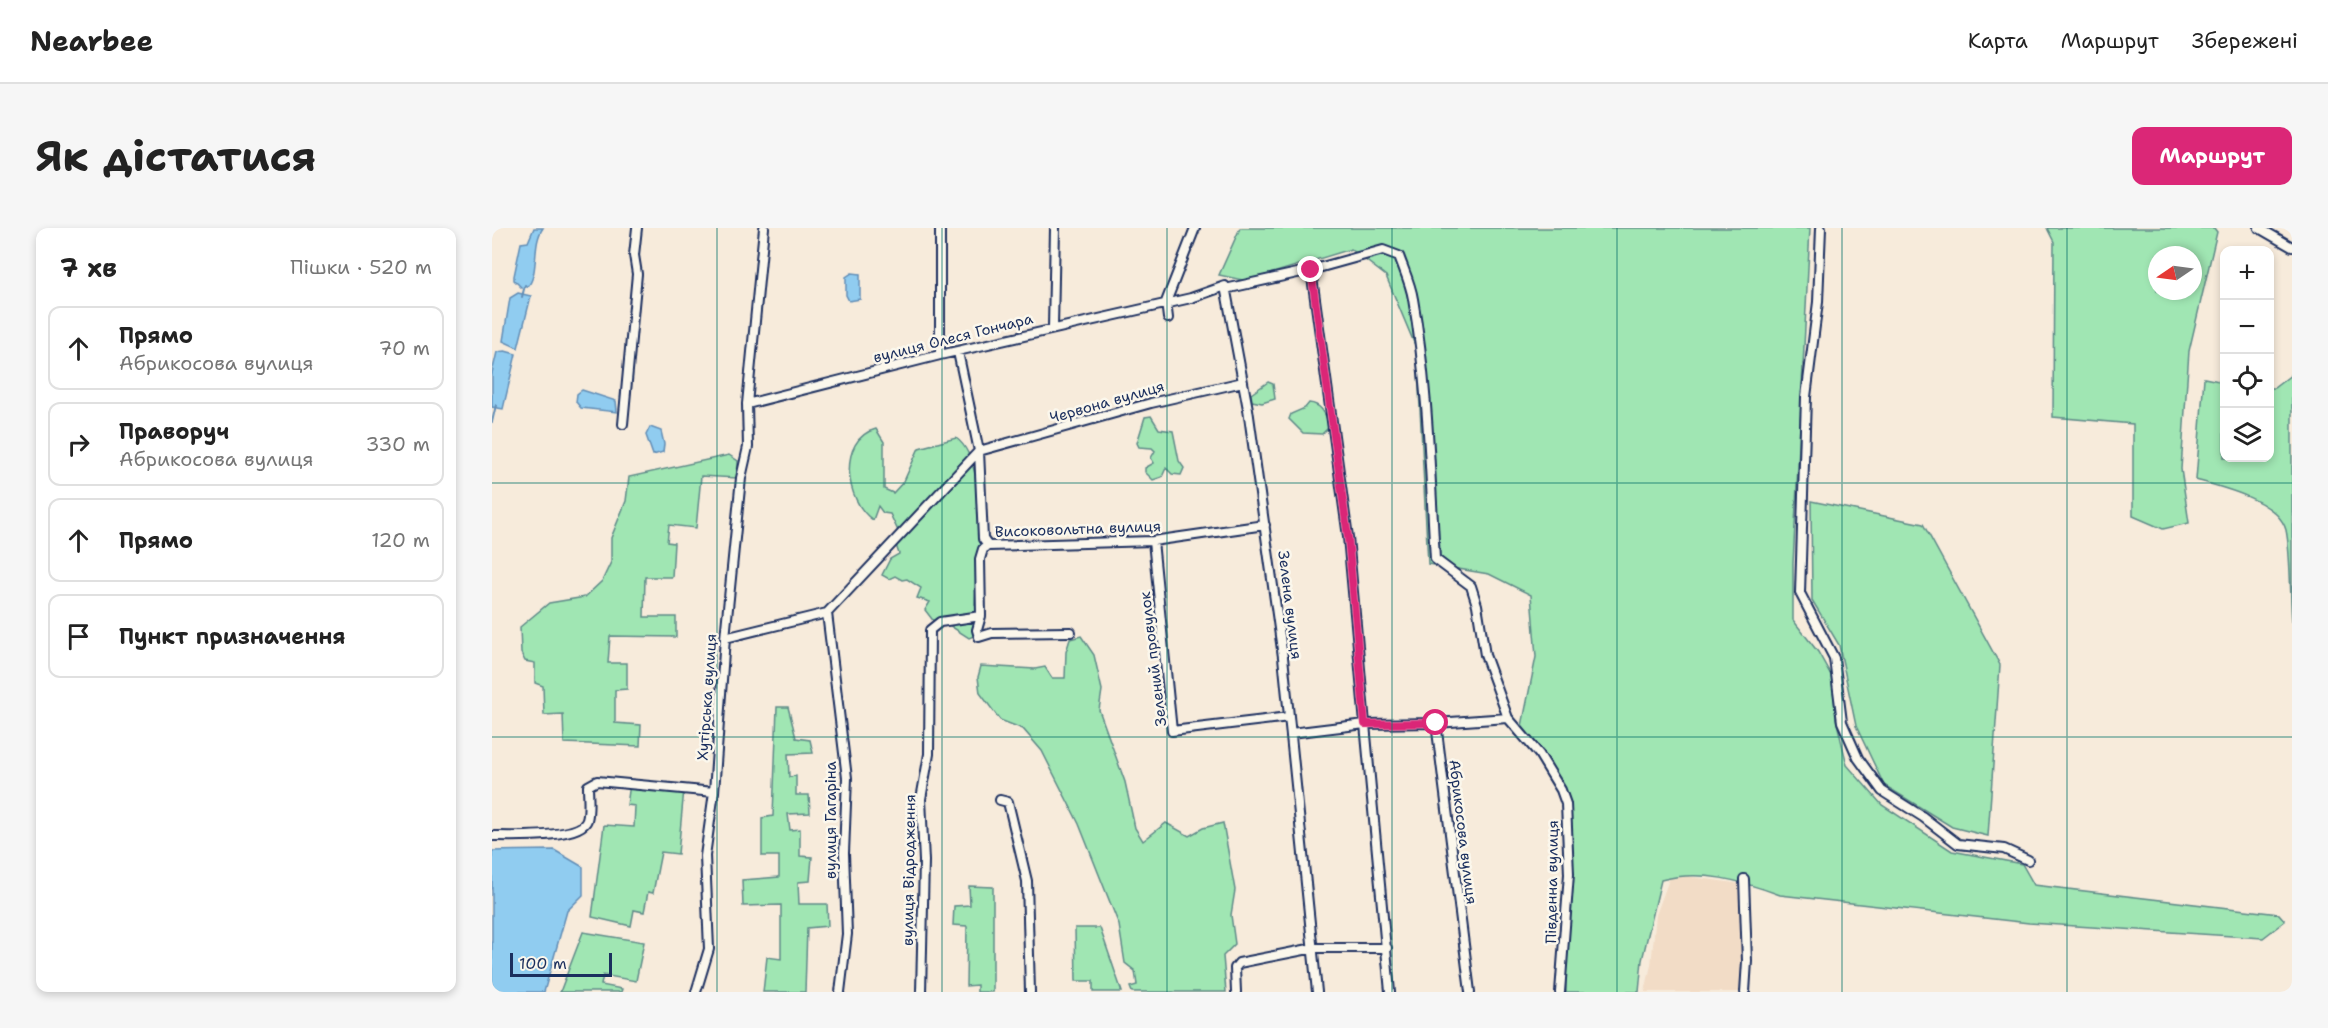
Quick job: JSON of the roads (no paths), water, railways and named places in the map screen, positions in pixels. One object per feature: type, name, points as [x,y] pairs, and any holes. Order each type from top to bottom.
[{"type":"street","points":[[623,424],[637,274],[634,255],[637,228]]},
{"type":"street","name":"Хутірська вулиця","points":[[696,992],[709,949],[705,856],[714,792],[725,638],[741,478],[748,447],[747,404],[764,228]]},
{"type":"street","points":[[940,228],[940,355]]},
{"type":"street","points":[[1053,328],[1055,228]]},
{"type":"street","points":[[1168,318],[1166,302],[1195,228]]},
{"type":"street","points":[[1821,228],[1818,302],[1806,398],[1800,593],[1834,658],[1842,722],[1858,758],[1882,791],[1923,817],[1958,844],[2004,849],[2028,860]]},
{"type":"street","points":[[2259,228],[2271,231],[2292,247]]},
{"type":"street","points":[[1166,302],[1191,298],[1220,287],[1225,286],[1226,289],[1311,270],[1383,250],[1399,256],[1413,297],[1422,377],[1435,559],[1471,586],[1478,604],[1485,655],[1508,718],[1436,723],[1365,724],[1291,733]]},
{"type":"street","points":[[1311,270],[1348,537],[1390,992]]},
{"type":"street","points":[[1172,289],[1173,296],[1178,299]]},
{"type":"street","name":"Зелена вулиця","points":[[1226,289],[1265,525],[1291,733],[1317,992]]},
{"type":"street","name":"вулиця Олеся Гончара","points":[[747,404],[940,355],[1166,302]]},
{"type":"street","name":"Високовольтна вулиця","points":[[958,351],[979,451],[983,539],[988,546],[1153,541],[1265,525]]},
{"type":"street","name":"Червона вулиця","points":[[979,451],[1151,403],[1243,382]]},
{"type":"street","points":[[725,638],[827,613],[979,451]]},
{"type":"street","name":"Зелений провулок","points":[[1153,541],[1172,731],[1289,717]]},
{"type":"street","points":[[988,546],[983,549],[980,559],[981,616],[977,630],[979,637],[992,633],[1071,632]]},
{"type":"street","name":"вулиця Гагаріна","points":[[827,613],[847,778],[844,853],[847,934],[840,992]]},
{"type":"street","name":"вулиця Відродження","points":[[921,992],[924,861],[921,799],[929,754],[930,630],[940,622],[981,616]]},
{"type":"street","name":"Південна вулиця","points":[[1508,718],[1539,754],[1561,790],[1566,804],[1569,874],[1560,992]]},
{"type":"street","name":"Абрикосова вулиця","points":[[1436,723],[1470,992]]},
{"type":"street","points":[[492,836],[570,833],[583,826],[587,819],[588,786],[597,781],[714,792]]},
{"type":"street","points":[[1000,800],[1008,802],[1027,881],[1030,992]]},
{"type":"street","points":[[1744,879],[1747,961],[1745,992]]},
{"type":"street","points":[[1236,992],[1235,968],[1239,963],[1314,948],[1387,948]]},
{"type":"water","points":[[534,228],[543,228],[538,241],[532,279],[529,285],[522,288],[514,280],[514,276],[521,243],[528,242]]},
{"type":"water","points":[[852,273],[860,274],[860,299],[849,301],[846,295],[846,277]]},
{"type":"water","points":[[518,293],[531,296],[518,348],[503,341],[510,298]]},
{"type":"water","points":[[505,351],[516,354],[503,409],[492,407],[492,373],[497,352]]},
{"type":"water","points":[[582,390],[616,401],[617,412],[581,408],[576,402],[577,394]]},
{"type":"water","points":[[650,427],[661,431],[663,452],[653,455],[646,435]]},
{"type":"water","points":[[554,850],[583,867],[583,895],[567,911],[544,992],[492,992],[492,851]]},
{"type":"waterway","points":[[522,297],[525,285]]},
{"type":"waterway","points":[[492,422],[496,405]]}]
